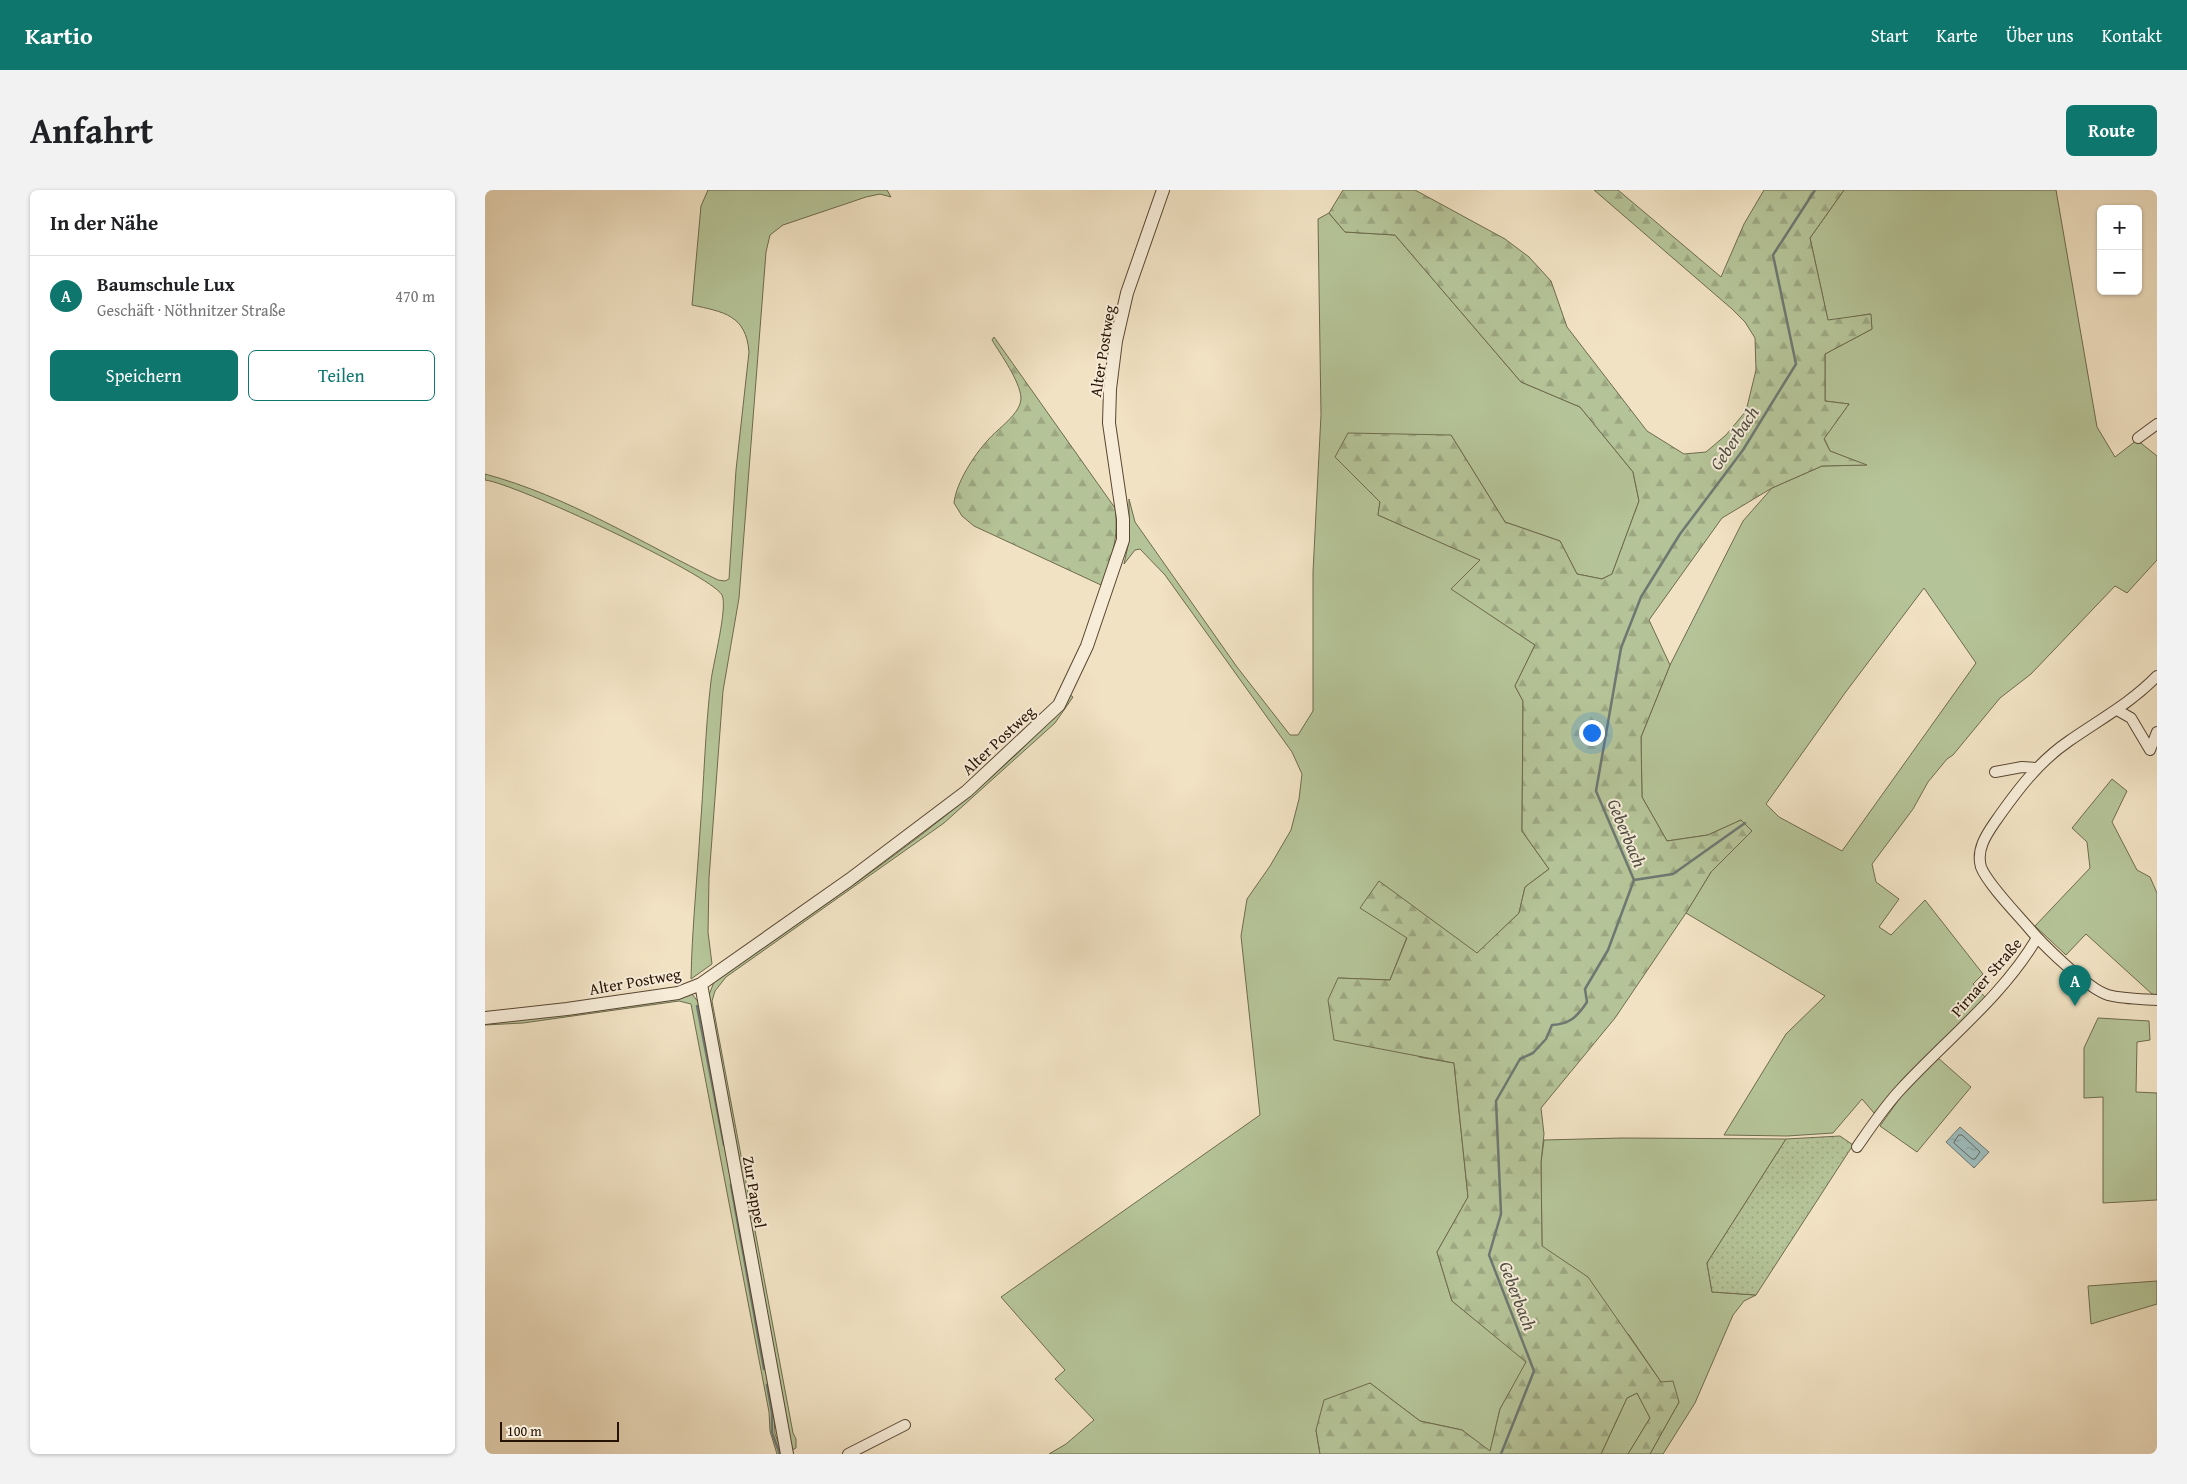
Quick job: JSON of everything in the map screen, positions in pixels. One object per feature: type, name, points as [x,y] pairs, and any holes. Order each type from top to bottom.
[{"type":"street","name":"Alter Postweg","points":[[485,1018],[567,1009],[678,993],[701,984],[849,880],[967,791],[1059,705],[1087,646],[1123,540],[1123,520],[1109,423],[1110,389],[1118,332],[1127,293],[1163,190]]},
{"type":"street","points":[[2138,438],[2157,424]]},
{"type":"street","name":"Pirnaer Straße","points":[[1857,1147],[1885,1106],[1992,998],[2025,960],[2037,938],[1989,880],[1981,867],[1980,852],[1985,838],[2007,805],[2036,768],[2068,741],[2117,710],[2157,676]]},
{"type":"street","points":[[2117,710],[2131,718],[2149,750],[2157,732]]},
{"type":"street","points":[[1995,772],[2022,767],[2036,768]]},
{"type":"street","points":[[2037,938],[2098,992],[2110,996],[2157,1000]]},
{"type":"street","name":"Zur Pappel","points":[[701,984],[787,1453]]},
{"type":"street","points":[[848,1454],[905,1425]]},
{"type":"green space","points":[[708,190],[887,190],[891,197],[880,194],[866,197],[783,225],[770,235],[766,252],[739,598],[723,691],[709,878],[708,932],[712,964],[691,979],[707,719],[711,681],[722,623],[722,595],[710,584],[649,550],[533,496],[485,480],[485,474],[515,483],[575,507],[718,580],[725,581],[729,579],[736,470],[749,352],[743,330],[731,317],[714,310],[692,305],[701,206]]},
{"type":"green space","points":[[1343,190],[1415,190],[1505,239],[1529,257],[1551,281],[1567,327],[1647,431],[1684,454],[1706,452],[1726,435],[1746,411],[1756,370],[1755,338],[1745,322],[1732,309],[1594,190],[1618,190],[1721,277],[1744,224],[1764,190],[1844,190],[1810,238],[1828,320],[1871,314],[1872,329],[1825,354],[1825,401],[1849,404],[1824,439],[1830,451],[1867,465],[1822,466],[1772,488],[1722,518],[1649,620],[1670,665],[1641,737],[1642,797],[1667,841],[1708,835],[1741,820],[1752,831],[1711,872],[1686,913],[1615,1018],[1541,1108],[1544,1134],[1541,1162],[1542,1246],[1588,1277],[1661,1382],[1673,1381],[1679,1402],[1650,1454],[1628,1454],[1650,1418],[1637,1393],[1627,1398],[1601,1454],[1320,1454],[1316,1430],[1324,1400],[1370,1383],[1420,1421],[1462,1430],[1490,1451],[1500,1409],[1526,1362],[1452,1301],[1437,1252],[1468,1197],[1454,1063],[1334,1040],[1328,1000],[1338,978],[1390,980],[1407,938],[1360,908],[1379,881],[1477,953],[1519,913],[1525,887],[1549,869],[1522,831],[1523,701],[1515,686],[1535,645],[1451,589],[1480,560],[1378,515],[1380,502],[1335,457],[1348,433],[1451,435],[1505,522],[1560,541],[1577,574],[1602,579],[1612,574],[1639,501],[1633,472],[1580,407],[1521,382],[1395,235],[1345,232],[1329,213]]},
{"type":"green space","points":[[1844,190],[2056,190],[2097,427],[2115,457],[2137,440],[2157,456],[2157,560],[2127,593],[2115,586],[2031,674],[2000,698],[1928,782],[1913,809],[1872,864],[1876,882],[1899,899],[1879,927],[1891,935],[1925,900],[1983,974],[1973,984],[1985,997],[1874,1113],[1862,1099],[1833,1133],[1787,1136],[1724,1135],[1786,1034],[1825,996],[1686,913],[1711,872],[1752,831],[1741,820],[1708,835],[1667,841],[1642,797],[1641,737],[1670,665],[1743,521],[1772,488],[1822,466],[1865,465],[1830,451],[1824,438],[1849,404],[1825,401],[1825,354],[1872,329],[1870,314],[1828,321],[1810,238]],"holes":[[[1924,588],[1976,663],[1842,851],[1779,817],[1766,804],[1845,693]]]},
{"type":"green space","points":[[1329,213],[1345,232],[1395,235],[1521,382],[1580,407],[1633,472],[1639,501],[1612,574],[1602,579],[1577,574],[1560,541],[1505,522],[1451,435],[1380,502],[1378,515],[1481,560],[1452,589],[1535,645],[1515,686],[1523,701],[1522,831],[1549,869],[1525,887],[1519,913],[1477,954],[1407,937],[1390,980],[1338,978],[1419,1057],[1454,1063],[1468,1197],[1437,1252],[1452,1301],[1527,1362],[1500,1409],[1490,1452],[1462,1430],[1420,1421],[1370,1383],[1316,1430],[1320,1454],[1049,1454],[1066,1444],[1094,1420],[1055,1379],[1065,1370],[1001,1297],[1260,1115],[1241,936],[1247,899],[1270,866],[1291,830],[1299,799],[1302,774],[1292,752],[1165,575],[1140,549],[1135,550],[1124,564],[1129,541],[1129,499],[1135,522],[1237,667],[1290,735],[1298,735],[1313,711],[1313,572],[1321,415],[1318,219]]},
{"type":"green space","points":[[994,337],[1115,508],[1116,528],[1114,547],[1101,585],[974,526],[962,516],[954,503],[962,478],[977,453],[1013,415],[1020,404],[1020,391],[992,340]]},
{"type":"green space","points":[[1069,694],[1073,697],[1055,723],[944,823],[726,977],[715,991],[712,1001],[793,1433],[796,1439],[796,1448],[792,1450],[707,1000],[714,982],[887,861],[986,782],[1041,730]]},
{"type":"green space","points":[[2112,779],[2127,791],[2112,822],[2137,870],[2150,877],[2157,893],[2157,995],[2152,994],[2086,934],[2066,955],[2035,926],[2090,868],[2087,842],[2072,828]]},
{"type":"green space","points":[[692,994],[699,1003],[774,1411],[775,1434],[783,1454],[777,1454],[770,1431],[769,1412],[691,1004],[679,1001],[523,1023],[485,1025],[485,1022]]},
{"type":"green space","points":[[2098,1018],[2149,1021],[2150,1040],[2137,1042],[2136,1092],[2157,1093],[2157,1200],[2103,1203],[2103,1097],[2084,1098],[2084,1048]]},
{"type":"green space","points":[[1937,1057],[1971,1087],[1917,1152],[1880,1126],[1900,1098]]},
{"type":"green space","points":[[1840,1136],[1853,1145],[1756,1295],[1712,1292],[1707,1263],[1786,1139]]},
{"type":"green space","points":[[1622,1138],[1786,1139],[1707,1263],[1712,1292],[1756,1295],[1744,1301],[1733,1315],[1695,1403],[1663,1454],[1650,1454],[1679,1402],[1661,1382],[1629,1335],[1542,1246],[1541,1162],[1544,1140]]},
{"type":"green space","points":[[2157,1281],[2157,1304],[2091,1324],[2088,1286]]},
{"type":"green space","points":[[1637,1393],[1650,1418],[1628,1454],[1601,1454],[1627,1398]]},
{"type":"water","points":[[1960,1127],[1989,1152],[1974,1168],[1946,1142]]},
{"type":"waterway","name":"Geberbach","points":[[1501,1454],[1534,1371],[1489,1255],[1501,1214],[1496,1101],[1520,1059],[1533,1053],[1546,1039],[1552,1025],[1573,1019],[1587,1002],[1585,989],[1608,950],[1634,880],[1596,791],[1621,648],[1641,597],[1680,534],[1743,450],[1796,364],[1773,255],[1815,190]]},
{"type":"waterway","points":[[1634,880],[1673,874],[1745,823]]},
{"type":"waterway","points":[[697,1006],[724,1145]]},
{"type":"waterway","points":[[731,1185],[764,1369]]},
{"type":"waterway","points":[[767,1385],[772,1413],[772,1433],[780,1454]]},
{"type":"place","name":"Baumschule Lux","points":[[2075,1006]]}]
